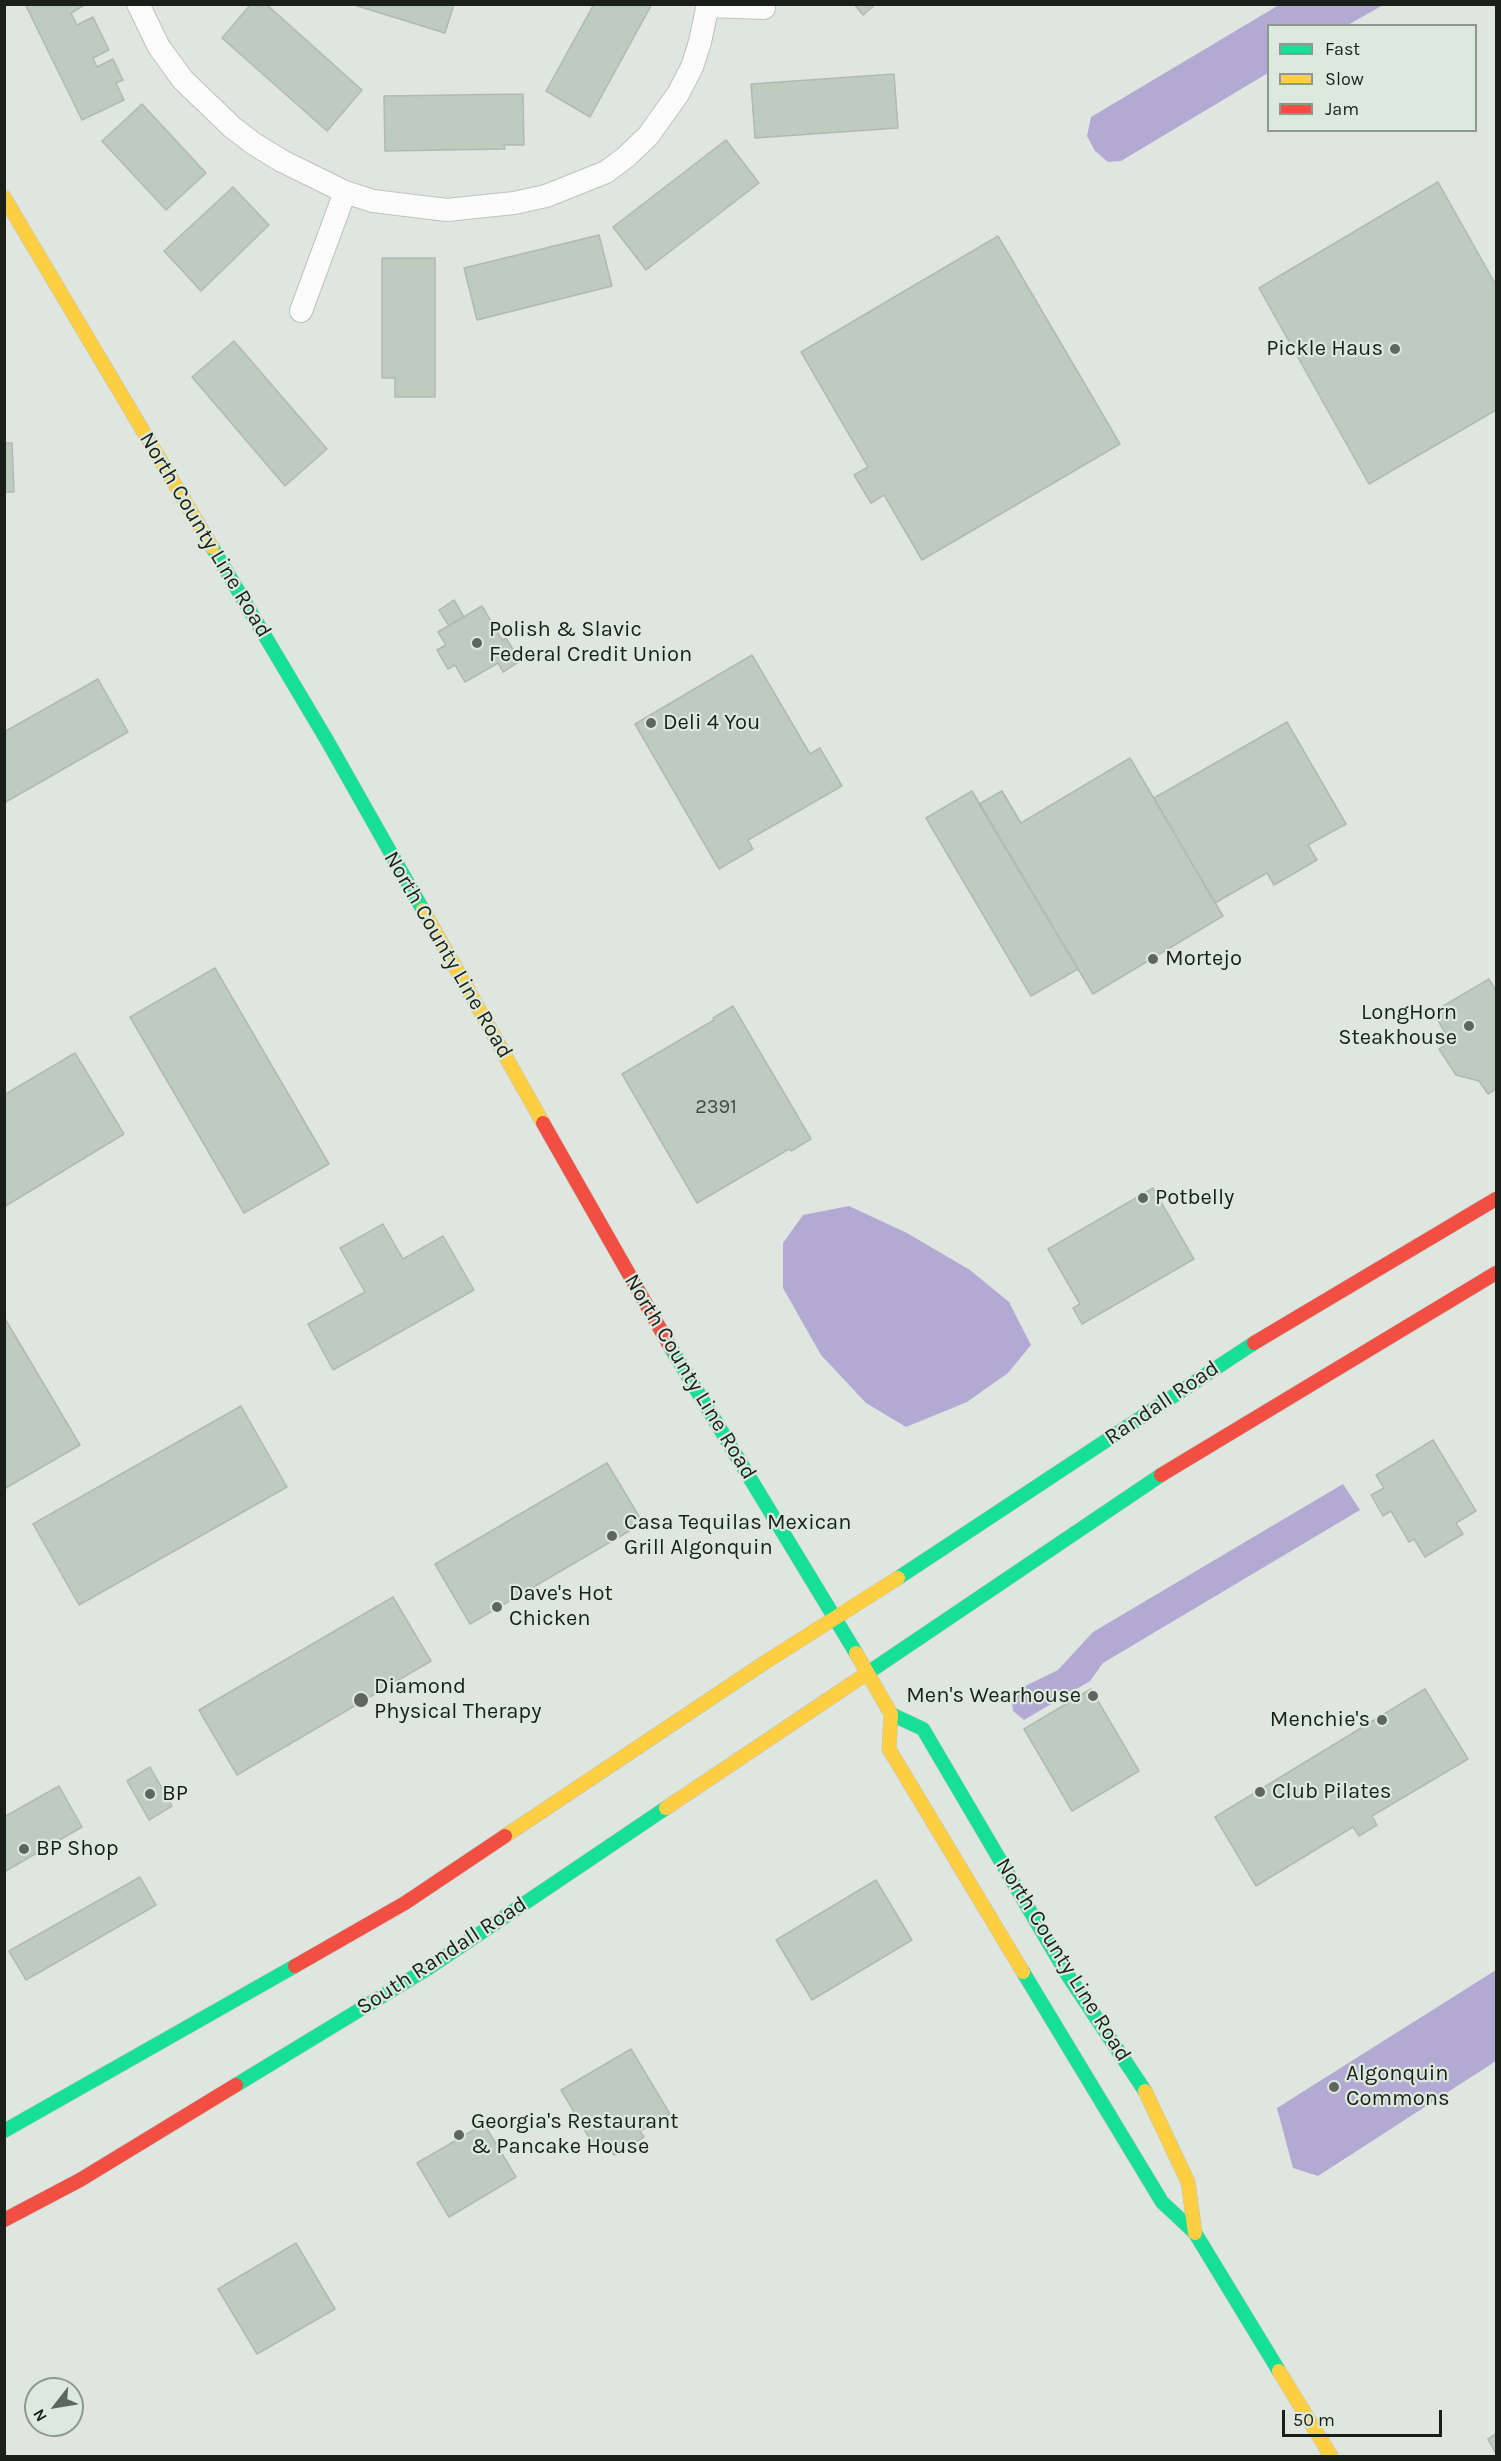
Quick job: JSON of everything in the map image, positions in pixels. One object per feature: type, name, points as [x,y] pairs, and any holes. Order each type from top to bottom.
[{"type":"main road","name":"North County Line Road","points":[[4,197],[328,742],[657,1324],[868,1673],[891,1714],[889,1749],[1162,2202],[1195,2233],[1331,2457]]},
{"type":"main road","name":"Randall Road","points":[[834,1618],[1232,1356],[1497,1199]]},
{"type":"main road","points":[[868,1673],[1163,1474],[1497,1273]]},
{"type":"main road","points":[[4,2131],[405,1903],[834,1618]]},
{"type":"main road","name":"South Randall Road","points":[[4,2220],[80,2180],[430,1967],[868,1673]]},
{"type":"main road","name":"North County Line Road","points":[[891,1714],[923,1729],[1067,1974],[1143,2086],[1188,2182],[1195,2233]]},
{"type":"street","points":[[138,4],[159,47],[183,80],[232,127],[282,161],[345,192],[373,201],[457,209],[514,203],[546,196],[576,186],[606,172],[648,136],[678,94],[692,67],[708,5],[764,8]]},
{"type":"street","points":[[301,311],[345,192]]},
{"type":"shaded area","points":[[1279,5],[1383,5],[1350,24],[1267,24],[1267,74],[1121,161],[1108,162],[1095,151],[1087,136],[1091,117]]},
{"type":"shaded area","points":[[849,1206],[907,1233],[970,1270],[1009,1302],[1031,1345],[1008,1373],[967,1402],[906,1427],[866,1403],[821,1355],[783,1288],[783,1243],[803,1215]]},
{"type":"shaded area","points":[[1343,1484],[1360,1510],[1103,1663],[1090,1681],[1024,1720],[1013,1711],[1012,1702],[1017,1690],[1058,1670],[1093,1632]]},
{"type":"shaded area","points":[[1496,1970],[1496,2061],[1318,2176],[1293,2168],[1277,2108]]},
{"type":"building","points":[[25,4],[86,4],[71,13],[77,25],[93,17],[109,50],[93,58],[97,67],[113,59],[123,80],[116,83],[124,100],[82,120]]},
{"type":"building","points":[[251,4],[266,4],[362,90],[327,131],[222,38]]},
{"type":"building","points":[[351,4],[454,4],[445,33]]},
{"type":"building","points":[[594,4],[652,4],[590,117],[546,91]]},
{"type":"building","points":[[854,4],[876,4],[863,15]]},
{"type":"building","points":[[894,74],[898,128],[755,138],[751,84]]},
{"type":"building","points":[[523,94],[524,145],[504,145],[505,149],[385,151],[384,96]]},
{"type":"building","points":[[142,104],[206,173],[166,210],[102,141]]},
{"type":"building","points":[[726,140],[759,183],[646,270],[613,227]]},
{"type":"building","name":"Pickle Haus","points":[[1438,182],[1496,285],[1496,410],[1369,484],[1259,288]]},
{"type":"building","points":[[233,187],[269,225],[201,291],[164,251]]},
{"type":"building","points":[[599,235],[612,286],[477,320],[464,268]]},
{"type":"building","points":[[998,236],[1120,444],[922,560],[884,495],[871,503],[854,475],[868,467],[801,352]]},
{"type":"building","points":[[382,258],[435,258],[435,397],[395,397],[395,378],[382,378]]},
{"type":"building","points":[[234,341],[327,449],[285,486],[192,377]]},
{"type":"building","points":[[4,443],[12,443],[14,492],[4,492]]},
{"type":"building","points":[[454,600],[464,617],[449,626],[439,610]]},
{"type":"building","name":"Polish & Slavic Federal Credit Union","points":[[482,606],[502,640],[506,638],[520,661],[503,672],[498,663],[465,682],[455,665],[448,669],[437,650],[446,645],[438,632]]},
{"type":"building","points":[[752,655],[810,754],[820,748],[842,786],[748,840],[753,849],[719,869],[635,724]]},
{"type":"building","points":[[98,679],[128,732],[4,803],[4,732]]},
{"type":"building","points":[[1287,722],[1346,824],[1308,845],[1317,860],[1274,885],[1267,873],[1215,903],[1154,798]]},
{"type":"building","points":[[1130,758],[1223,916],[1093,994],[979,804],[1002,791],[1021,823]]},
{"type":"building","points":[[972,791],[1078,969],[1031,996],[926,818]]},
{"type":"building","points":[[215,968],[329,1164],[244,1213],[130,1017]]},
{"type":"building","name":"LongHorn Steakhouse","points":[[1489,979],[1496,991],[1496,1089],[1488,1094],[1479,1081],[1456,1075],[1439,1049],[1450,1041],[1433,1012]]},
{"type":"building","points":[[733,1006],[811,1139],[791,1151],[789,1149],[697,1203],[622,1074],[714,1020],[713,1018]]},
{"type":"building","points":[[75,1053],[124,1134],[4,1207],[4,1095]]},
{"type":"building","points":[[1153,1188],[1194,1259],[1082,1324],[1073,1308],[1080,1304],[1048,1249]]},
{"type":"building","points":[[383,1224],[403,1259],[443,1236],[474,1290],[333,1370],[308,1324],[365,1292],[340,1248]]},
{"type":"building","points":[[4,1317],[80,1445],[4,1489]]},
{"type":"building","points":[[241,1406],[287,1487],[79,1605],[33,1524]]},
{"type":"building","points":[[1433,1440],[1476,1511],[1456,1523],[1463,1534],[1425,1557],[1414,1539],[1409,1542],[1391,1511],[1383,1516],[1371,1495],[1384,1488],[1376,1475]]},
{"type":"building","points":[[607,1463],[643,1523],[470,1624],[435,1564]]},
{"type":"building","points":[[393,1597],[431,1661],[237,1775],[199,1710]]},
{"type":"building","points":[[1091,1689],[1139,1771],[1072,1811],[1024,1729]]},
{"type":"building","points":[[1425,1689],[1468,1759],[1372,1816],[1377,1825],[1359,1836],[1353,1827],[1256,1886],[1215,1817]]},
{"type":"building","name":"BP","points":[[150,1767],[172,1806],[149,1820],[127,1781]]},
{"type":"building","name":"BP Shop","points":[[59,1786],[82,1827],[4,1872],[4,1817]]},
{"type":"building","points":[[140,1877],[156,1905],[26,1980],[9,1951]]},
{"type":"building","points":[[876,1880],[912,1940],[812,2000],[776,1940]]},
{"type":"building","points":[[631,2049],[670,2114],[640,2131],[644,2137],[614,2155],[608,2144],[597,2151],[561,2090]]},
{"type":"building","points":[[484,2124],[516,2177],[449,2217],[417,2163]]},
{"type":"building","points":[[296,2243],[335,2309],[257,2354],[218,2289]]},
{"type":"building","points":[[1496,2434],[1496,2454],[1488,2439]]},
{"type":"traffic: fast","points":[[212,547],[328,742],[423,910]]},
{"type":"traffic: fast","points":[[898,1578],[1254,1343]]},
{"type":"traffic: fast","points":[[671,1348],[856,1653]]},
{"type":"traffic: fast","points":[[866,1674],[1161,1475]]},
{"type":"traffic: fast","points":[[891,1714],[923,1729],[1067,1974],[1145,2091]]},
{"type":"traffic: fast","points":[[236,2085],[430,1967],[666,1808]]},
{"type":"traffic: fast","points":[[4,2131],[295,1966]]},
{"type":"traffic: fast","points":[[1023,1972],[1162,2202],[1195,2233],[1279,2371]]},
{"type":"traffic: slow","points":[[4,197],[212,547]]},
{"type":"traffic: slow","points":[[423,910],[543,1123]]},
{"type":"traffic: slow","points":[[505,1836],[764,1663],[898,1578]]},
{"type":"traffic: slow","points":[[856,1653],[891,1714],[889,1749],[1023,1972]]},
{"type":"traffic: slow","points":[[666,1808],[866,1674]]},
{"type":"traffic: slow","points":[[1145,2091],[1188,2182],[1195,2233]]},
{"type":"traffic: slow","points":[[1279,2371],[1331,2456]]},
{"type":"traffic: jam","points":[[543,1123],[671,1348]]},
{"type":"traffic: jam","points":[[1254,1343],[1496,1199]]},
{"type":"traffic: jam","points":[[1161,1475],[1496,1273]]},
{"type":"traffic: jam","points":[[295,1966],[405,1903],[505,1836]]},
{"type":"traffic: jam","points":[[4,2220],[80,2180],[236,2085]]},
{"type":"place","name":"Pickle Haus","points":[[1395,349]]},
{"type":"place","name":"Polish & Slavic Federal Credit Union","points":[[477,643]]},
{"type":"place","name":"Deli 4 You","points":[[651,723]]},
{"type":"place","name":"Mortejo","points":[[1153,959]]},
{"type":"place","name":"LongHorn Steakhouse","points":[[1469,1026]]},
{"type":"place","name":"Potbelly","points":[[1143,1198]]},
{"type":"place","name":"Casa Tequilas Mexican Grill Algonquin","points":[[612,1536]]},
{"type":"place","name":"Dave's Hot Chicken","points":[[497,1607]]},
{"type":"place","name":"Men's Wearhouse","points":[[1093,1696]]},
{"type":"place","name":"Diamond Physical Therapy","points":[[361,1700]]},
{"type":"place","name":"Menchie's","points":[[1382,1720]]},
{"type":"place","name":"Club Pilates","points":[[1260,1792]]},
{"type":"place","name":"BP","points":[[150,1794]]},
{"type":"place","name":"BP Shop","points":[[24,1849]]},
{"type":"place","name":"Algonquin Commons","points":[[1334,2087]]},
{"type":"place","name":"Georgia's Restaurant & Pancake House","points":[[459,2135]]}]
